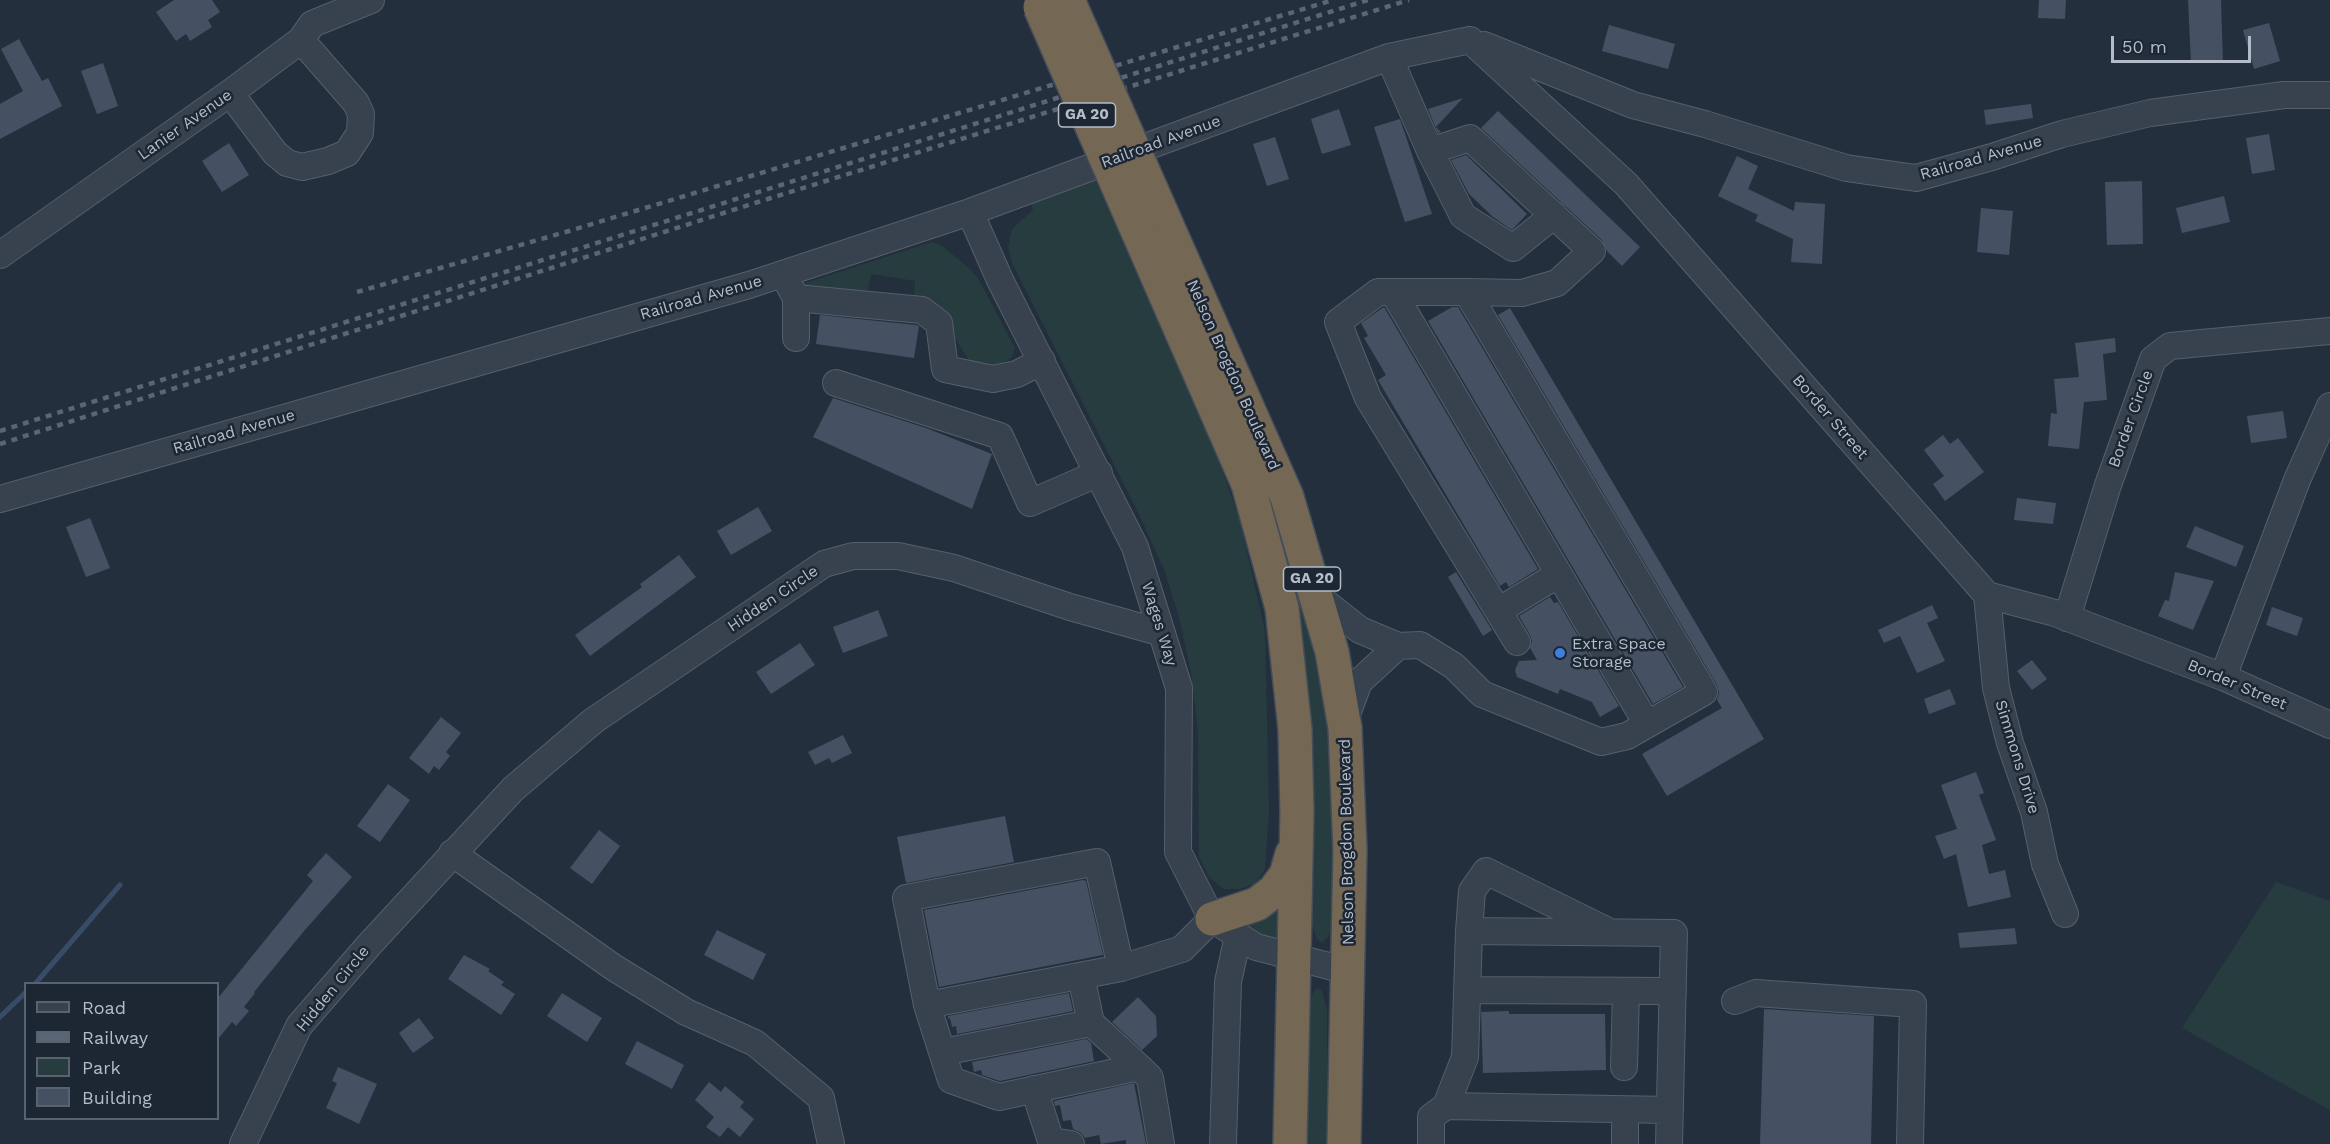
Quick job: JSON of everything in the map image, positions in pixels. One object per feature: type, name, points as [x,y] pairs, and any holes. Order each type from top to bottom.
[{"type":"highway","name":"GA 20","points":[[1049,2],[1148,219]]},
{"type":"highway","name":"Nelson Brogdon Boulevard","points":[[1148,219],[1287,497],[1332,652],[1344,722],[1350,850],[1344,1144]]},
{"type":"highway","name":"Nelson Brogdon Boulevard","points":[[1148,219],[1248,484],[1282,608],[1295,729],[1295,957],[1290,1144]]},
{"type":"highway","points":[[1225,927],[1274,891],[1286,875],[1296,841]]},
{"type":"street","name":"Lanier Avenue","points":[[0,255],[230,93],[309,21],[371,0]]},
{"type":"street","points":[[230,93],[275,153],[287,163],[302,167],[328,161],[347,153],[360,134],[361,114],[309,21]]},
{"type":"street","points":[[1470,39],[1389,57],[1430,151],[1463,216],[1513,248],[1554,215]]},
{"type":"street","name":"Railroad Avenue","points":[[1470,39],[1633,105],[1846,168],[1916,178],[1992,157],[2062,134],[2150,113],[2284,95],[2330,95]]},
{"type":"street","name":"Border Street","points":[[1470,39],[1626,184],[1987,595],[2067,618],[2223,677],[2330,725]]},
{"type":"street","name":"Railroad Avenue","points":[[0,499],[783,274],[970,212],[1389,57]]},
{"type":"street","points":[[1430,151],[1470,138],[1592,251],[1557,283],[1522,293],[1378,292],[1338,322],[1368,398],[1517,642]]},
{"type":"street","name":"Wages Way","points":[[970,212],[1000,280],[1135,547],[1179,688],[1178,852],[1225,927]]},
{"type":"street","points":[[783,274],[796,298],[796,338]]},
{"type":"street","points":[[1393,292],[1647,724]]},
{"type":"street","points":[[1317,596],[1360,630],[1398,646],[1420,645],[1454,666],[1482,694],[1601,742],[1626,736],[1704,692],[1467,292]]},
{"type":"street","points":[[796,298],[922,310],[939,323],[945,369],[993,379],[1017,374],[1042,361]]},
{"type":"street","name":"Border Circle","points":[[2067,618],[2108,485],[2153,359],[2170,346],[2330,331]]},
{"type":"street","points":[[836,383],[999,436],[1030,503],[1098,472]]},
{"type":"street","points":[[2223,677],[2297,480],[2330,406]]},
{"type":"street","name":"Hidden Circle","points":[[243,1144],[299,1026],[452,853],[513,789],[593,721],[824,564],[853,556],[898,556],[954,568],[1070,607],[1162,633]]},
{"type":"street","points":[[1498,611],[1558,574]]},
{"type":"street","name":"Simmons Drive","points":[[1987,595],[1996,687],[2010,743],[2034,812],[2044,864],[2065,914]]},
{"type":"street","points":[[1344,722],[1359,682],[1398,646]]},
{"type":"street","points":[[452,853],[613,967],[686,1012],[755,1043],[820,1098],[831,1144]]},
{"type":"street","points":[[1121,968],[1098,862],[906,898],[927,1005],[951,1080],[999,1096],[1139,1067]]},
{"type":"street","points":[[1431,1144],[1431,1117],[1446,1106],[1465,1058],[1469,932],[1473,891],[1486,871],[1612,933]]},
{"type":"street","points":[[1225,927],[1256,947],[1348,971]]},
{"type":"street","points":[[927,1005],[1121,968],[1182,949],[1225,927]]},
{"type":"street","points":[[1223,1144],[1228,982],[1225,927]]},
{"type":"street","points":[[1469,932],[1674,933],[1669,1144]]},
{"type":"street","points":[[1081,976],[1091,1023],[1150,1078],[1161,1144]]},
{"type":"street","points":[[1467,990],[1673,991]]},
{"type":"street","points":[[1624,1067],[1626,991]]},
{"type":"street","points":[[1735,1001],[1756,993],[1913,1004],[1910,1144]]},
{"type":"street","points":[[943,1052],[1091,1023]]},
{"type":"street","points":[[1034,1089],[1051,1141],[1071,1144]]},
{"type":"street","points":[[1446,1106],[1670,1110]]},
{"type":"street","points":[[1625,1110],[1625,1144]]},
{"type":"green space","points":[[1094,177],[1221,467],[1240,521],[1265,631],[1269,811],[1265,869],[1256,883],[1240,889],[1224,889],[1210,878],[1199,857],[1198,730],[1191,673],[1179,617],[1165,572],[1138,512],[1012,263],[1008,247],[1012,229],[1033,210],[1031,202]]},
{"type":"green space","points":[[932,242],[941,245],[978,278],[1015,348],[1012,357],[993,366],[969,361],[938,309],[914,297],[915,281],[871,274],[868,290],[864,292],[803,288],[799,285]]},
{"type":"green space","points":[[1288,535],[1330,702],[1337,918],[1328,937],[1322,943],[1317,939],[1310,920],[1277,538]]},
{"type":"green space","points":[[2276,882],[2330,901],[2330,1110],[2182,1028]]},
{"type":"green space","points":[[1278,899],[1281,942],[1243,930],[1249,920]]},
{"type":"green space","points":[[1318,988],[1322,991],[1327,1010],[1328,1144],[1305,1144],[1308,1005],[1314,991]]},
{"type":"building","points":[[174,0],[212,0],[220,12],[208,20],[212,27],[190,41],[186,34],[176,41],[156,12]]},
{"type":"building","points":[[2039,0],[2066,0],[2065,19],[2038,18]]},
{"type":"building","points":[[2188,0],[2221,0],[2223,62],[2191,63]]},
{"type":"building","points":[[2269,23],[2280,61],[2254,69],[2243,30]]},
{"type":"building","points":[[1609,25],[1675,44],[1668,69],[1602,51]]},
{"type":"building","points":[[19,39],[42,81],[48,78],[62,106],[0,139],[0,104],[23,91],[1,49]]},
{"type":"building","points":[[103,63],[118,106],[97,114],[81,71]]},
{"type":"building","points":[[1463,98],[1436,127],[1441,132],[1438,133],[1428,109]]},
{"type":"building","points":[[2031,104],[2033,118],[1986,125],[1984,110]]},
{"type":"building","points":[[1339,109],[1351,145],[1322,154],[1311,119]]},
{"type":"building","points":[[1498,111],[1640,247],[1622,266],[1607,251],[1602,240],[1481,128]]},
{"type":"building","points":[[1400,119],[1432,214],[1405,222],[1374,127]]},
{"type":"building","points":[[2269,134],[2275,170],[2252,174],[2246,138]]},
{"type":"building","points":[[1275,137],[1289,179],[1267,186],[1253,144]]},
{"type":"building","points":[[229,143],[249,175],[222,192],[202,161]]},
{"type":"building","points":[[1466,155],[1527,214],[1512,230],[1493,217],[1469,194],[1451,160]]},
{"type":"building","points":[[1737,156],[1758,166],[1748,189],[1794,211],[1795,202],[1825,204],[1822,264],[1791,262],[1793,239],[1755,221],[1758,215],[1718,196]]},
{"type":"building","points":[[2142,181],[2143,244],[2107,245],[2105,182]]},
{"type":"building","points":[[2224,196],[2230,222],[2182,233],[2176,208]]},
{"type":"building","points":[[1981,208],[2013,211],[2009,255],[1977,252]]},
{"type":"building","points":[[1384,307],[1538,569],[1509,587],[1506,582],[1500,586],[1378,380],[1386,375],[1364,338],[1368,336],[1361,323]]},
{"type":"building","points":[[1452,307],[1458,307],[1683,687],[1653,704],[1428,321]]},
{"type":"building","points":[[1510,308],[1764,739],[1667,796],[1642,754],[1722,708],[1717,700],[1719,693],[1717,685],[1498,315]]},
{"type":"building","points":[[820,315],[919,326],[914,358],[816,344]]},
{"type":"building","points":[[2115,338],[2116,352],[2103,354],[2107,400],[2084,402],[2079,449],[2048,446],[2051,413],[2057,414],[2054,379],[2079,377],[2075,343]]},
{"type":"building","points":[[833,398],[926,428],[992,454],[972,509],[813,437]]},
{"type":"building","points":[[2283,411],[2287,438],[2251,443],[2247,416]]},
{"type":"building","points":[[1943,435],[1950,444],[1958,438],[1984,472],[1945,501],[1933,484],[1944,476],[1924,450]]},
{"type":"building","points":[[2017,498],[2056,503],[2053,524],[2014,520]]},
{"type":"building","points":[[758,507],[772,531],[731,555],[717,531]]},
{"type":"building","points":[[90,518],[110,568],[86,577],[66,527]]},
{"type":"building","points":[[2195,526],[2244,546],[2236,567],[2186,547]]},
{"type":"building","points":[[679,555],[696,577],[590,656],[575,635],[642,587],[640,584]]},
{"type":"building","points":[[1456,572],[1492,630],[1483,636],[1448,577]]},
{"type":"building","points":[[2175,572],[2214,581],[2193,630],[2158,616],[2165,600],[2169,601]]},
{"type":"building","name":"Extra Space Storage","points":[[1550,597],[1554,603],[1558,602],[1619,706],[1600,717],[1592,702],[1560,689],[1558,694],[1517,677],[1515,670],[1519,661],[1537,660],[1530,648],[1532,641],[1530,635],[1519,616]]},
{"type":"building","points":[[1932,605],[1938,618],[1927,623],[1945,661],[1917,673],[1900,636],[1884,643],[1878,630]]},
{"type":"building","points":[[2272,607],[2303,618],[2297,636],[2266,625]]},
{"type":"building","points":[[878,610],[888,636],[843,653],[833,627]]},
{"type":"building","points":[[800,643],[815,665],[771,694],[756,672]]},
{"type":"building","points":[[2032,660],[2047,679],[2032,690],[2017,671]]},
{"type":"building","points":[[1950,689],[1956,704],[1929,714],[1924,699]]},
{"type":"building","points":[[441,717],[461,733],[446,752],[450,756],[439,770],[434,766],[429,774],[409,758]]},
{"type":"building","points":[[843,735],[852,753],[832,763],[829,758],[815,765],[808,752]]},
{"type":"building","points":[[1976,772],[1984,793],[1979,795],[1996,840],[1982,845],[1989,874],[2005,870],[2011,897],[1968,907],[1956,854],[1944,859],[1935,836],[1957,829],[1941,785]]},
{"type":"building","points":[[388,784],[410,800],[380,842],[357,826]]},
{"type":"building","points":[[1005,816],[1014,862],[906,883],[897,837]]},
{"type":"building","points":[[599,830],[620,846],[592,884],[570,868]]},
{"type":"building","points":[[326,853],[352,877],[254,992],[244,1007],[249,1011],[236,1026],[232,1022],[219,1038],[219,997],[313,881],[307,875]]},
{"type":"building","points":[[1086,881],[1103,955],[939,987],[924,910]]},
{"type":"building","points":[[2015,928],[2017,944],[1960,948],[1958,933]]},
{"type":"building","points":[[717,930],[766,954],[753,980],[704,955]]},
{"type":"building","points":[[464,955],[490,969],[488,971],[504,982],[501,985],[515,994],[501,1015],[448,979]]},
{"type":"building","points":[[562,993],[602,1018],[587,1042],[547,1016]]},
{"type":"building","points":[[1069,993],[1073,1011],[957,1034],[956,1026],[952,1027],[950,1018],[948,1019],[948,1016]]},
{"type":"building","points":[[1138,997],[1156,1016],[1157,1036],[1142,1050],[1112,1022]]},
{"type":"building","points":[[1764,1009],[1874,1016],[1871,1144],[1760,1144]]},
{"type":"building","points":[[1509,1011],[1509,1014],[1605,1014],[1606,1070],[1483,1073],[1481,1012]]},
{"type":"building","points":[[419,1018],[434,1038],[413,1053],[399,1033]]},
{"type":"building","points":[[1086,1039],[1091,1043],[1094,1061],[1000,1081],[982,1075],[981,1070],[974,1072],[972,1062]]},
{"type":"building","points":[[637,1041],[684,1065],[672,1089],[625,1064]]},
{"type":"building","points":[[338,1067],[377,1084],[359,1124],[326,1108],[337,1083],[332,1081]]},
{"type":"building","points":[[709,1082],[721,1092],[725,1086],[744,1102],[740,1107],[754,1119],[740,1137],[728,1127],[720,1137],[706,1127],[714,1117],[695,1100]]},
{"type":"building","points":[[1134,1083],[1146,1144],[1126,1144],[1126,1140],[1101,1144],[1099,1135],[1085,1138],[1073,1129],[1071,1120],[1063,1121],[1060,1105],[1055,1106],[1054,1101]]},
{"type":"waterway","points":[[37,982],[120,885]]},
{"type":"waterway","points":[[0,1017],[24,994]]},
{"type":"railway","points":[[357,292],[569,231],[1333,0]]},
{"type":"railway","points":[[0,431],[1368,0]]},
{"type":"railway","points":[[0,444],[758,202],[1409,0]]},
{"type":"place","name":"Extra Space Storage","points":[[1560,653]]}]
